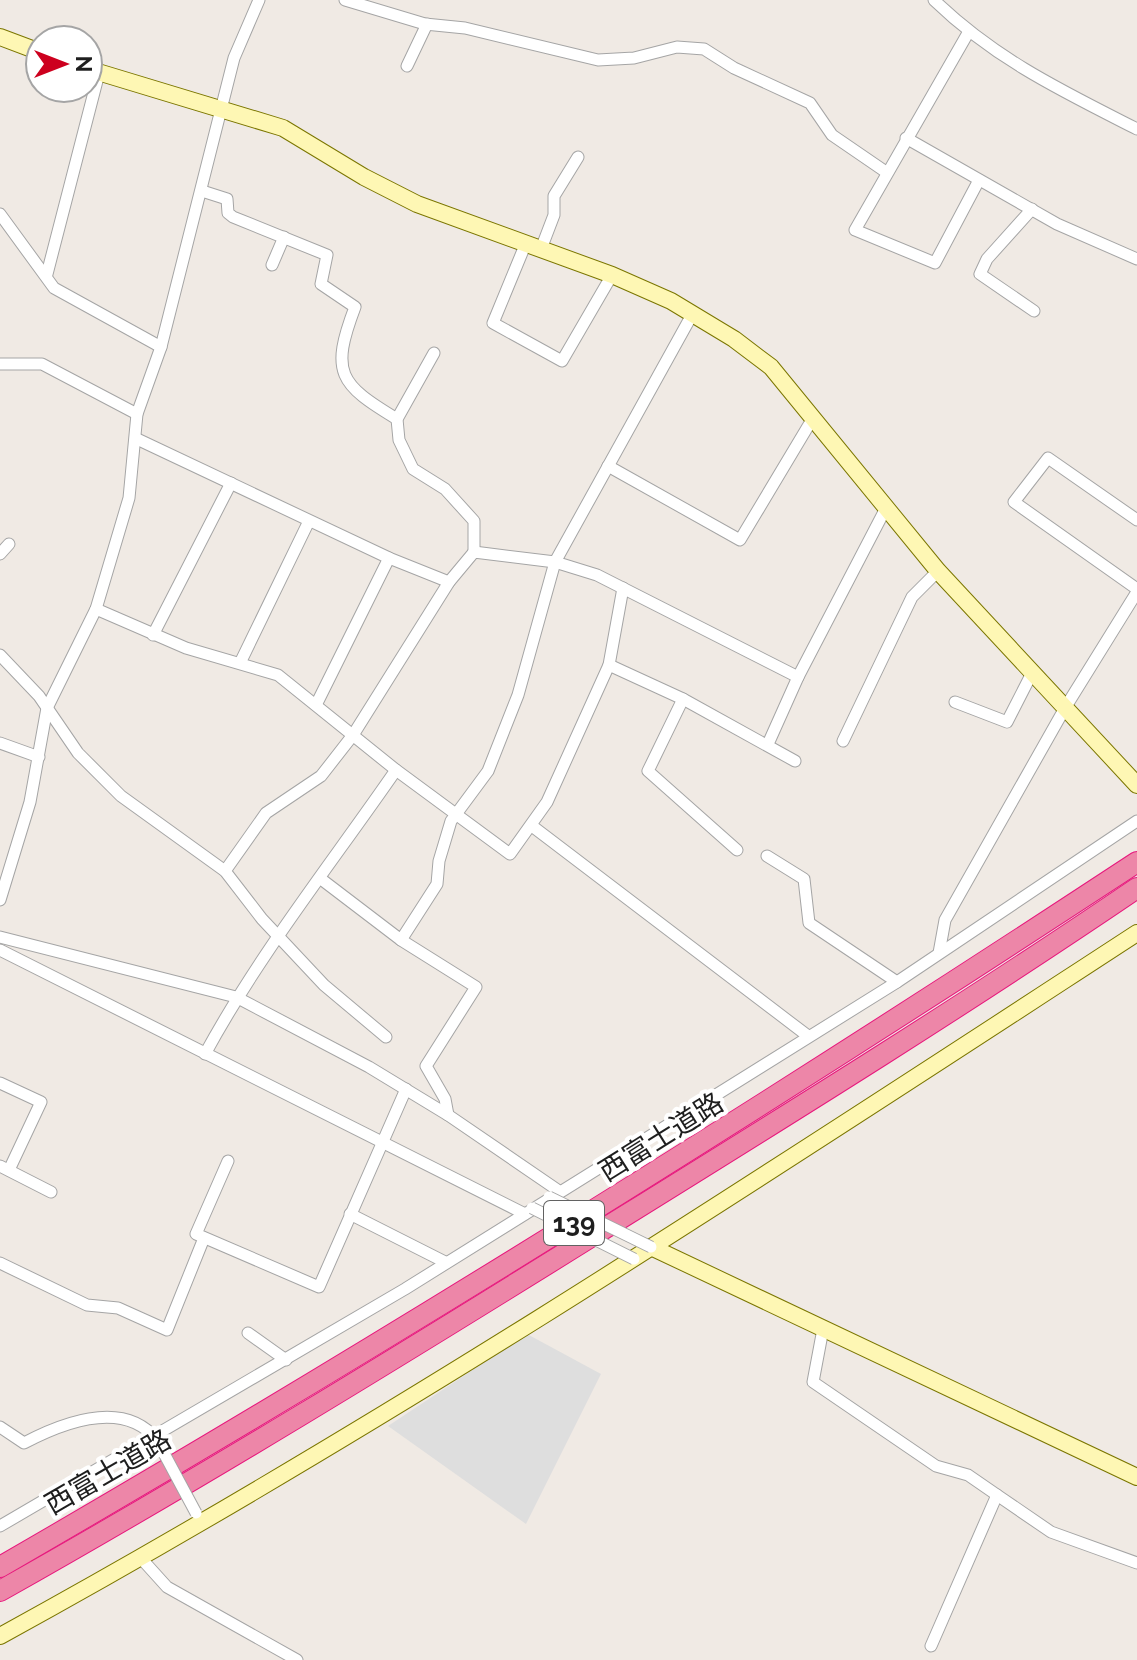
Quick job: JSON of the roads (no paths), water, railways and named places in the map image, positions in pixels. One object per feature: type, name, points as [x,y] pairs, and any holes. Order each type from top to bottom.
[{"type":"highway","name":"西富士道路","points":[[0,1567],[316,1381],[658,1172],[1137,862]]},
{"type":"highway","name":"西富士道路","points":[[0,1591],[241,1451],[478,1307],[814,1098],[1137,888]]},
{"type":"street","points":[[0,900],[30,802],[47,708],[96,609],[129,498],[137,414],[161,347],[224,109],[234,58],[259,0]]},
{"type":"street","points":[[345,0],[427,24],[465,28],[598,60],[634,58],[677,47],[704,49],[734,68],[810,103],[832,135],[886,172]]},
{"type":"street","points":[[934,0],[968,33],[1017,67],[1137,129]]},
{"type":"street","points":[[407,66],[427,24]]},
{"type":"street","points":[[968,33],[855,230],[935,263],[979,180]]},
{"type":"street","points":[[0,37],[24,46]]},
{"type":"street","points":[[104,74],[283,128],[364,177],[417,204],[612,275],[693,313],[771,367],[938,571],[1031,675],[1137,785]]},
{"type":"street","points":[[47,274],[86,104]]},
{"type":"street","points":[[906,138],[1032,209],[1137,259]]},
{"type":"street","points":[[578,157],[554,196],[554,215],[493,323],[562,361],[612,275]]},
{"type":"street","points":[[202,191],[227,199],[228,213],[233,217],[327,255],[321,284],[355,307],[341,344],[342,369],[357,395],[397,419]]},
{"type":"street","points":[[1032,209],[987,259],[980,274],[1034,311]]},
{"type":"street","points":[[0,214],[47,274],[54,288],[161,347]]},
{"type":"street","points":[[272,265],[284,237]]},
{"type":"street","points":[[401,940],[437,884],[439,861],[451,821],[488,771],[518,695],[555,562],[693,313]]},
{"type":"street","points":[[225,871],[266,813],[321,776],[353,735],[449,582],[474,552],[474,521],[445,489],[413,469],[399,440],[397,419],[434,353]]},
{"type":"street","points":[[0,364],[42,364],[137,414]]},
{"type":"street","points":[[608,466],[740,540],[813,418]]},
{"type":"street","points":[[137,439],[389,558],[449,582]]},
{"type":"street","points":[[939,953],[945,920],[1065,708],[1137,590],[1014,502],[1048,458],[1137,520]]},
{"type":"street","points":[[153,635],[231,483]]},
{"type":"street","points":[[768,744],[798,677],[886,508]]},
{"type":"street","points":[[241,661],[309,521]]},
{"type":"street","points":[[0,554],[9,544]]},
{"type":"street","points":[[474,552],[555,562],[623,588],[798,677]]},
{"type":"street","points":[[316,705],[389,558]]},
{"type":"street","points":[[843,741],[912,597],[938,571]]},
{"type":"street","points":[[96,609],[186,648],[241,661],[278,675],[396,770],[510,854],[532,826],[565,765],[609,665],[623,588]]},
{"type":"street","points":[[0,655],[47,708],[78,753],[121,796],[225,871],[277,935],[324,985],[386,1037]]},
{"type":"street","points":[[609,665],[683,699],[795,761]]},
{"type":"street","points":[[955,702],[1007,722],[1031,675]]},
{"type":"street","points":[[683,699],[648,771],[737,850]]},
{"type":"street","points":[[0,743],[39,757]]},
{"type":"street","points":[[205,1054],[236,997],[277,935],[321,879],[396,770]]},
{"type":"street","points":[[0,1526],[157,1441],[897,982],[1137,821]]},
{"type":"street","points":[[532,826],[808,1036]]},
{"type":"street","points":[[767,856],[804,879],[809,923],[897,982]]},
{"type":"street","points":[[321,879],[401,940],[476,987],[426,1066],[445,1099],[448,1115]]},
{"type":"street","points":[[0,1636],[139,1556],[198,1517],[527,1327],[838,1131],[1137,933]]},
{"type":"street","points":[[0,937],[236,997],[292,1024],[406,1089],[448,1115],[554,1194],[651,1247],[1137,1477]]},
{"type":"street","points":[[0,950],[381,1142],[634,1259]]},
{"type":"street","points":[[0,1083],[41,1102],[4,1168],[51,1192]]},
{"type":"street","points":[[228,1161],[196,1234],[319,1287],[406,1089]]},
{"type":"street","points":[[350,1214],[445,1262]]},
{"type":"street","points":[[0,1263],[87,1305],[118,1308],[167,1330],[204,1238]]},
{"type":"street","points":[[823,1329],[813,1382],[936,1466],[968,1475],[1051,1532],[1137,1563]]},
{"type":"street","points":[[248,1333],[286,1360]]},
{"type":"street","points":[[0,1427],[24,1443],[56,1426],[95,1418],[130,1419],[140,1423],[157,1441],[198,1517]]},
{"type":"street","points":[[931,1646],[997,1495]]},
{"type":"street","points":[[139,1556],[167,1587],[297,1660]]}]
